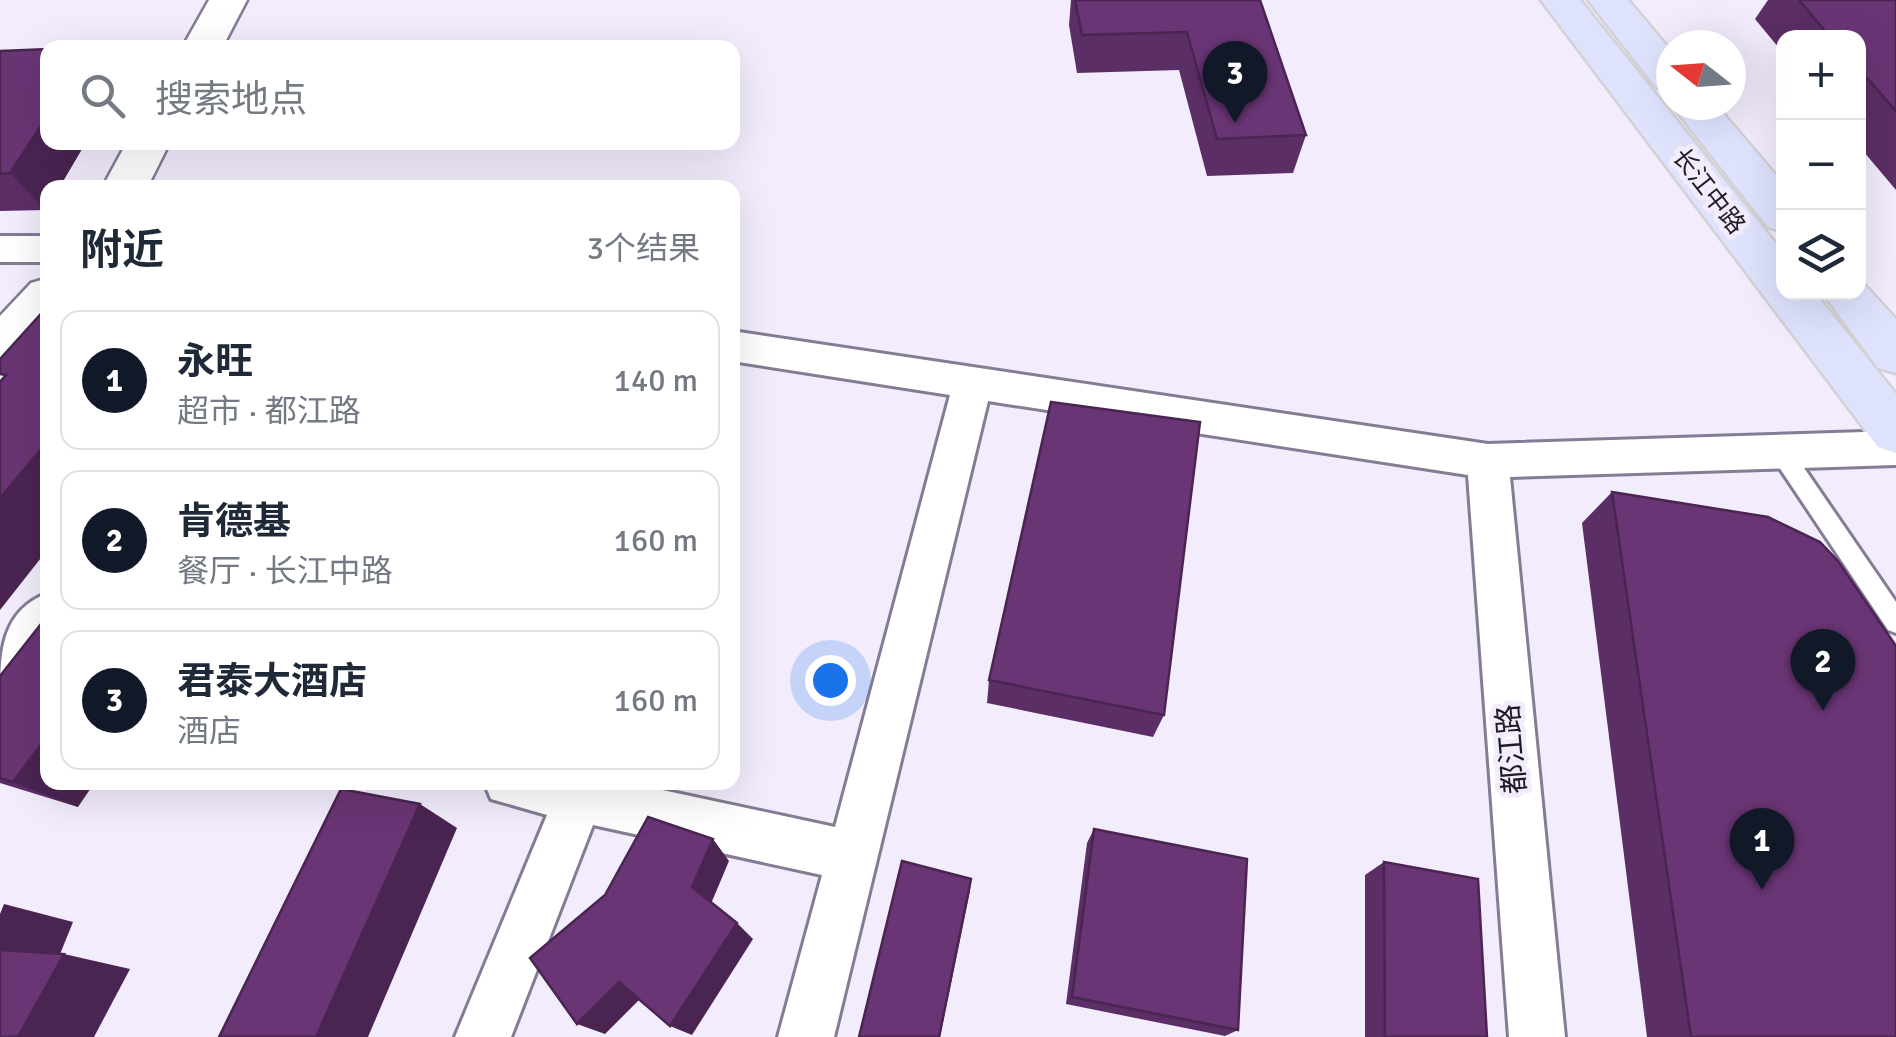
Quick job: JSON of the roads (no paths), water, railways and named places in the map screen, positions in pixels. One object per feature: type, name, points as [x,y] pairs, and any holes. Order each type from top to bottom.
[{"type":"main road","name":"长江中路","points":[[1560,0],[1776,278]]},
{"type":"main road","points":[[1607,0],[1656,60]]},
{"type":"main road","name":"长江中路","points":[[1705,120],[1779,210]]},
{"type":"main road","name":"长江中路","points":[[1793,300],[1896,432]]},
{"type":"main road","points":[[1852,300],[1896,354]]},
{"type":"street","points":[[206,40],[228,0]]},
{"type":"street","points":[[128,180],[145,150]]},
{"type":"street","points":[[0,249],[40,248]]},
{"type":"street","points":[[0,348],[40,305]]},
{"type":"street","points":[[740,347],[1488,461],[1896,448]]},
{"type":"street","points":[[806,1037],[973,382]]},
{"type":"street","name":"都江路","points":[[1488,461],[1537,1037]]},
{"type":"street","points":[[0,677],[40,623]]},
{"type":"street","points":[[544,790],[852,856]]},
{"type":"street","points":[[483,1037],[579,798]]},
{"type":"lane","points":[[1782,452],[1896,622]]},
{"type":"place","name":"君泰大酒店","points":[[1235,123]]},
{"type":"place","name":"肯德基","points":[[1823,711]]},
{"type":"place","name":"永旺","points":[[1762,890]]}]
